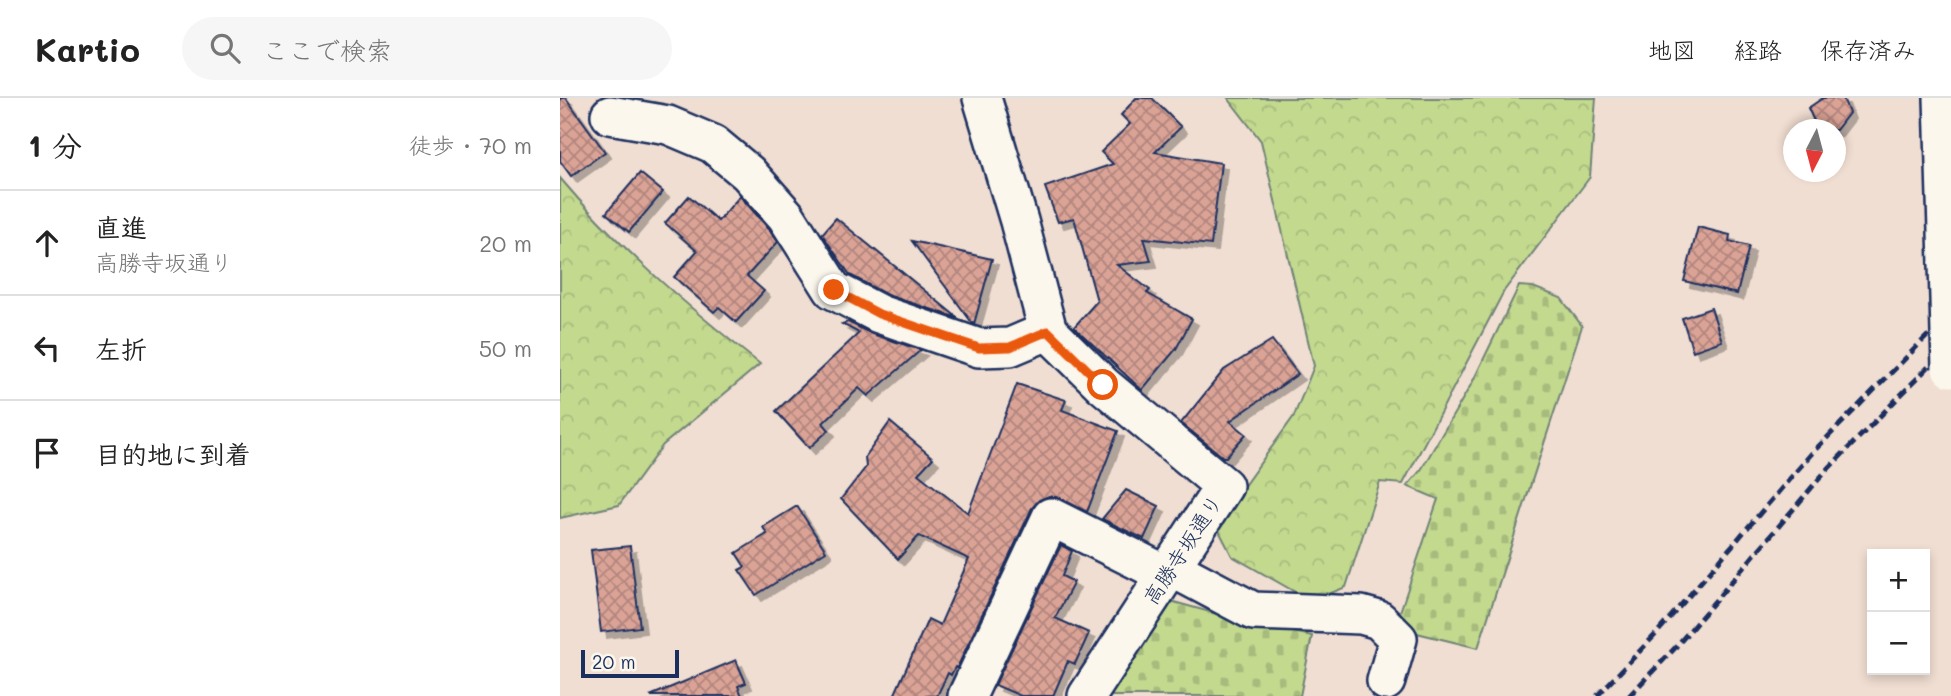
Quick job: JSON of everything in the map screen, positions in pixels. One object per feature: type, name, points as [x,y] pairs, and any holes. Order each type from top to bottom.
[{"type":"street","points":[[610,115],[667,125],[713,144],[748,173],[786,216],[834,290],[879,314],[979,348],[1010,347],[1048,331],[1012,195],[982,98]]},
{"type":"street","points":[[1943,98],[1951,368]]},
{"type":"street","name":"高勝寺坂通り","points":[[1048,331],[1103,385],[1224,486],[1087,696]]},
{"type":"street","points":[[967,696],[1051,517],[1253,611],[1350,614],[1379,620],[1398,639],[1386,681]]},
{"type":"green space","points":[[1228,98],[1596,98],[1590,177],[1504,291],[1403,484],[1380,482],[1346,587],[1311,601],[1232,556],[1216,525],[1294,416],[1314,366],[1261,141]]},
{"type":"green space","points":[[560,178],[606,229],[655,276],[760,364],[663,445],[619,505],[560,518]]},
{"type":"green space","points":[[1519,286],[1533,287],[1561,298],[1582,326],[1478,648],[1413,632],[1400,612],[1438,499],[1407,486],[1421,470],[1472,383]]},
{"type":"green space","points":[[1163,599],[1250,623],[1312,636],[1300,696],[1103,696]]},
{"type":"building","points":[[560,98],[566,98],[605,152],[571,176],[560,161]]},
{"type":"building","points":[[1136,98],[1152,98],[1181,127],[1155,152],[1221,163],[1211,245],[1144,238],[1151,261],[1117,265],[1150,290],[1147,293],[1192,319],[1176,349],[1142,390],[1074,327],[1097,301],[1074,218],[1058,222],[1045,187],[1113,164],[1101,152],[1130,124],[1121,115]]},
{"type":"building","points":[[1823,98],[1843,98],[1849,113],[1844,119],[1813,119],[1808,108]]},
{"type":"building","points":[[640,173],[663,192],[629,232],[606,213]]},
{"type":"building","points":[[689,196],[718,221],[740,196],[778,242],[747,276],[764,291],[736,322],[719,307],[714,312],[674,277],[697,251],[665,223]]},
{"type":"building","points":[[836,218],[958,318],[887,295],[850,275],[822,234]]},
{"type":"building","points":[[1698,227],[1730,235],[1729,241],[1749,246],[1737,294],[1684,281]]},
{"type":"building","points":[[912,241],[992,259],[974,324],[973,324]]},
{"type":"building","points":[[1711,308],[1722,341],[1693,351],[1682,318]]},
{"type":"building","points":[[848,322],[872,334],[921,350],[868,396],[859,388],[823,423],[829,430],[809,448],[776,411],[859,333],[842,324]]},
{"type":"building","points":[[1272,340],[1298,374],[1230,421],[1246,434],[1226,457],[1223,457],[1181,423],[1224,370]]},
{"type":"building","points":[[1017,384],[1066,400],[1062,410],[1118,431],[1087,512],[1060,498],[1049,496],[1039,500],[1032,508],[957,668],[955,667],[951,675],[948,673],[937,696],[894,696],[928,619],[940,625],[969,559],[919,536],[898,559],[841,499],[866,467],[865,457],[890,422],[933,458],[918,474],[968,513]]},
{"type":"building","points":[[1126,490],[1159,506],[1144,539],[1102,519]]},
{"type":"building","points":[[797,506],[826,551],[756,595],[739,570],[745,567],[736,553],[767,534],[763,527]]},
{"type":"building","points":[[1061,545],[1072,551],[1062,576],[1074,582],[1055,618],[1089,633],[1075,664],[1068,661],[1053,696],[1021,696],[995,685]]},
{"type":"building","points":[[630,546],[640,627],[601,632],[591,550]]},
{"type":"building","points":[[736,660],[746,683],[738,686],[742,696],[650,696]]},
{"type":"railway","points":[[1597,696],[1656,634],[1812,453],[1951,312]]},
{"type":"railway","points":[[1629,696],[1674,649],[1825,472],[1951,344]]},
{"type":"route","points":[[834,290],[879,314],[979,348],[1010,347],[1048,331],[1103,385]]}]
